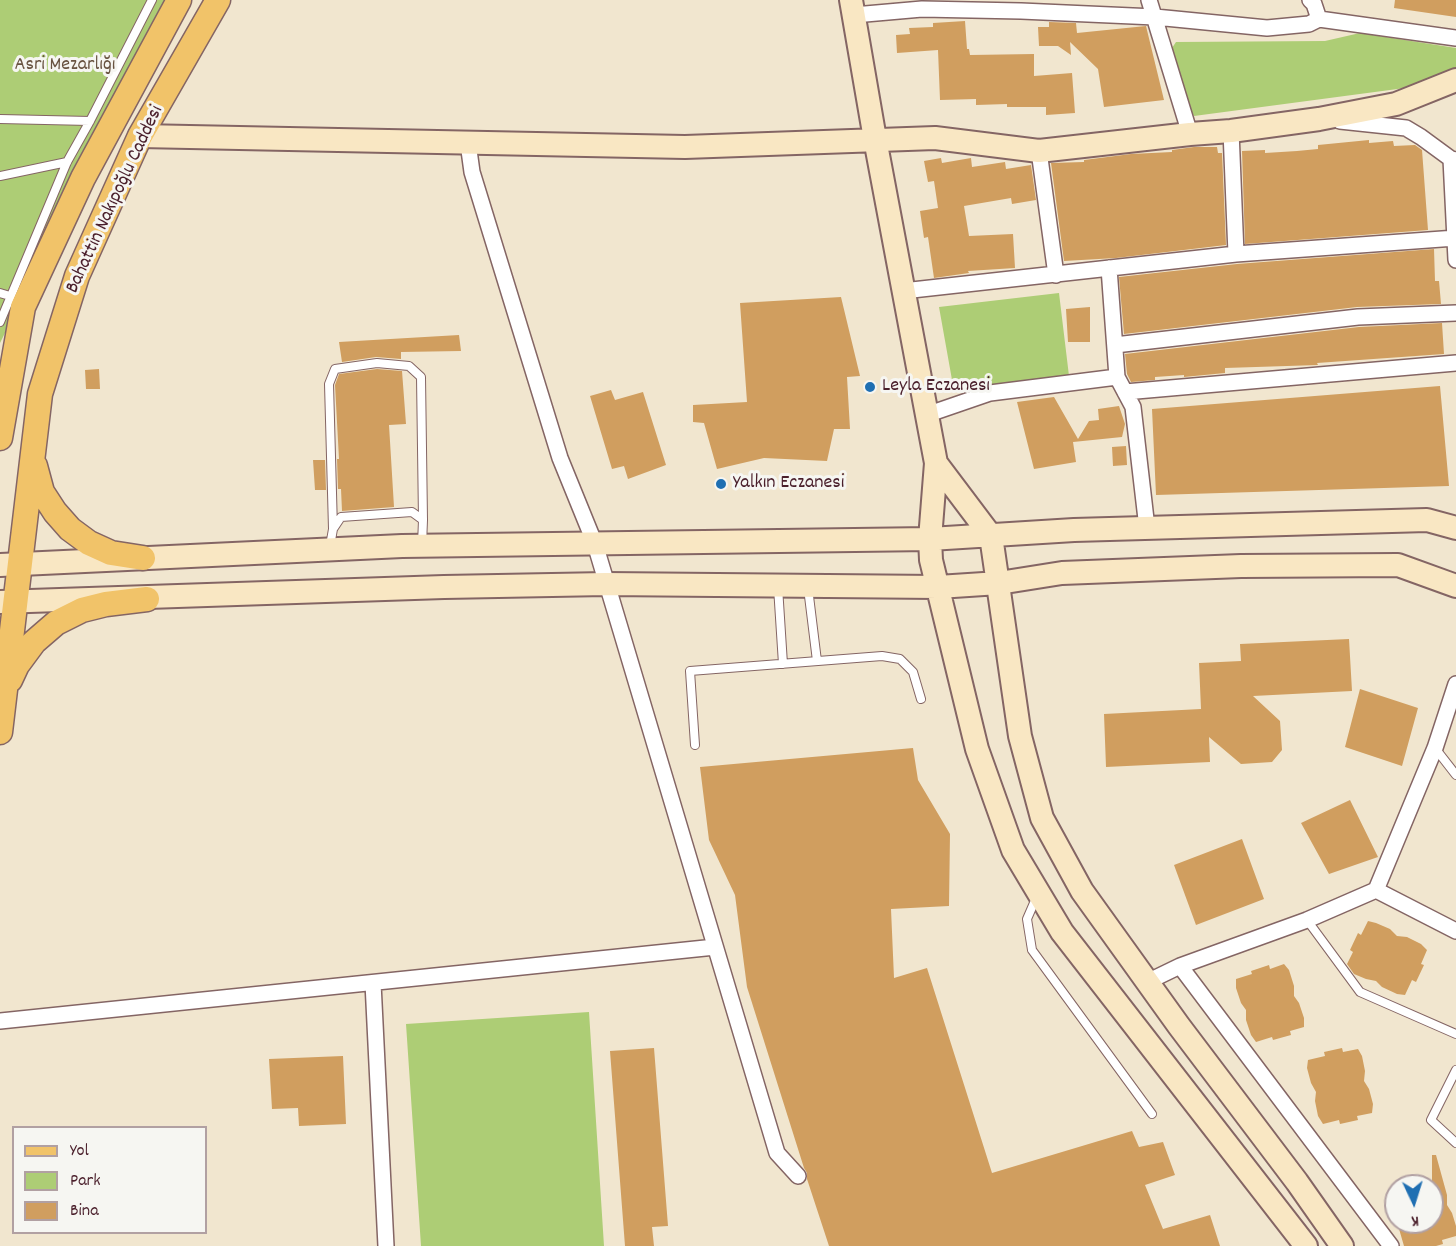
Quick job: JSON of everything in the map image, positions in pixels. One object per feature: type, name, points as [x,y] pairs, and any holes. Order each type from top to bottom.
[{"type":"main road","name":"Bahattin Nakıpoğlu Caddesi","points":[[0,438],[23,307],[83,178],[179,0]]},
{"type":"main road","name":"Bahattin Nakıpoğlu Caddesi","points":[[0,732],[5,691],[10,565],[34,445],[40,393],[77,276],[140,136],[218,0]]},
{"type":"main road","points":[[34,445],[36,469],[42,492],[70,529],[89,543],[111,553],[143,558]]},
{"type":"main road","points":[[5,691],[17,665],[34,642],[56,623],[82,610],[106,604],[147,599]]},
{"type":"street","points":[[1149,0],[1190,134]]},
{"type":"street","points":[[1310,0],[1314,4],[1319,19]]},
{"type":"street","points":[[1306,1246],[1062,932],[1013,850],[977,749],[931,560],[930,539],[936,463],[875,139],[853,7],[1155,17],[1267,28],[1309,24],[1319,19],[1456,38]]},
{"type":"street","points":[[140,136],[685,147],[934,138],[1039,151],[1231,131],[1319,119],[1396,104],[1456,80]]},
{"type":"street","points":[[1319,119],[1406,128],[1454,160],[1456,260]]},
{"type":"street","points":[[1231,131],[1236,254]]},
{"type":"street","points":[[468,142],[472,172],[556,446],[595,544],[777,1153],[798,1176]]},
{"type":"street","points":[[1039,151],[1056,275]]},
{"type":"street","points":[[903,291],[1236,254],[1455,238]]},
{"type":"street","points":[[1109,268],[1117,377],[1133,407],[1147,528]]},
{"type":"street","points":[[1115,345],[1358,317],[1456,313]]},
{"type":"street","points":[[1125,392],[1456,363]]},
{"type":"street","points":[[927,415],[990,393],[1117,377]]},
{"type":"street","points":[[936,463],[991,536],[1020,736],[1042,818],[1083,891],[1147,982],[1297,1182],[1342,1246]]},
{"type":"street","points":[[10,565],[143,558],[332,539],[422,546],[930,539],[1147,528],[1427,520],[1456,528]]},
{"type":"street","points":[[7,602],[147,599],[444,587],[606,584],[938,587],[999,584],[1062,573],[1241,566],[1398,565],[1456,586]]},
{"type":"street","points":[[1147,982],[1180,966],[1307,920],[1376,890],[1435,748],[1456,684]]},
{"type":"street","points":[[1376,890],[1456,931]]},
{"type":"street","points":[[0,1021],[715,947]]},
{"type":"street","points":[[1180,966],[1392,1246]]},
{"type":"street","points":[[373,982],[386,1246]]},
{"type":"lane","points":[[0,321],[67,162],[152,0]]},
{"type":"lane","points":[[0,118],[90,121]]},
{"type":"lane","points":[[0,176],[67,162]]},
{"type":"lane","points":[[0,293],[10,296]]},
{"type":"lane","points":[[332,539],[329,384],[335,369],[377,363],[409,366],[420,377],[422,546]]},
{"type":"lane","points":[[332,539],[341,517],[412,512],[423,520]]},
{"type":"lane","points":[[778,586],[783,664]]},
{"type":"lane","points":[[808,586],[817,662]]},
{"type":"lane","points":[[695,745],[690,671],[882,656],[900,659],[913,672],[921,699]]},
{"type":"lane","points":[[1435,748],[1456,775]]},
{"type":"lane","points":[[1039,892],[1027,919],[1032,950],[1152,1114]]},
{"type":"lane","points":[[1307,920],[1360,993],[1456,1034]]},
{"type":"lane","points":[[1456,1070],[1431,1119],[1456,1143]]},
{"type":"green space","name":"Asri Mezarlığı","points":[[0,0],[171,0],[0,343]]},
{"type":"green space","points":[[1360,33],[1456,48],[1456,68],[1420,86],[1194,116],[1188,106],[1172,48],[1176,42],[1325,41]]},
{"type":"green space","points":[[1059,293],[1069,376],[954,391],[939,307]]},
{"type":"green space","points":[[589,1012],[604,1246],[421,1246],[406,1024]]},
{"type":"building","points":[[1395,0],[1456,0],[1456,17],[1394,8]]},
{"type":"building","points":[[965,21],[967,49],[970,55],[1034,54],[1034,76],[1072,73],[1075,113],[1046,115],[1046,107],[1007,107],[1007,104],[976,105],[976,99],[940,100],[938,50],[897,53],[896,35],[910,34],[909,28],[933,27],[933,23]]},
{"type":"building","points":[[1049,22],[1076,23],[1077,33],[1146,26],[1164,100],[1104,107],[1098,69],[1070,42],[1071,55],[1058,46],[1039,46],[1038,27],[1049,27]]},
{"type":"building","points":[[1369,140],[1369,143],[1393,141],[1394,146],[1415,145],[1422,150],[1428,230],[1245,244],[1242,151],[1265,150],[1265,153],[1297,151],[1318,149],[1318,145]]},
{"type":"building","points":[[1217,147],[1218,153],[1222,153],[1226,245],[1116,258],[1064,261],[1051,163],[1084,162],[1084,160],[1131,154],[1172,152],[1172,150]]},
{"type":"building","points":[[941,158],[942,163],[971,158],[972,167],[1005,162],[1006,169],[1031,165],[1036,200],[1012,204],[1011,198],[964,206],[969,236],[1013,234],[1015,268],[968,271],[969,273],[934,278],[928,237],[924,238],[920,211],[938,208],[934,181],[928,182],[924,161]]},
{"type":"building","points":[[1434,249],[1435,281],[1439,281],[1441,304],[1357,307],[1124,334],[1119,277],[1237,264]]},
{"type":"building","points":[[841,297],[860,376],[847,377],[850,429],[834,429],[827,461],[764,458],[717,469],[704,423],[693,422],[693,405],[747,402],[740,303]]},
{"type":"building","points":[[1090,307],[1090,342],[1068,342],[1066,309]]},
{"type":"building","points":[[1442,323],[1444,354],[1317,363],[1318,365],[1225,368],[1225,373],[1155,377],[1155,380],[1131,382],[1127,374],[1125,354],[1359,327]]},
{"type":"building","points":[[459,335],[461,351],[401,352],[401,359],[376,357],[342,362],[339,342]]},
{"type":"building","points":[[99,369],[100,389],[86,389],[85,370]]},
{"type":"building","points":[[377,369],[402,371],[406,424],[389,425],[394,507],[342,511],[341,489],[338,489],[337,459],[339,459],[335,385],[339,374]]},
{"type":"building","points":[[1440,386],[1449,486],[1156,495],[1152,409]]},
{"type":"building","points":[[611,390],[615,400],[643,392],[666,465],[628,479],[624,466],[612,469],[590,396]]},
{"type":"building","points":[[1054,397],[1078,439],[1089,421],[1099,420],[1098,409],[1119,406],[1125,424],[1122,437],[1073,442],[1076,462],[1034,469],[1017,402]]},
{"type":"building","points":[[1126,446],[1127,465],[1113,466],[1112,447]]},
{"type":"building","points":[[313,460],[325,460],[326,490],[315,490]]},
{"type":"building","points":[[1349,639],[1352,691],[1253,696],[1280,721],[1282,750],[1272,762],[1241,764],[1209,737],[1210,762],[1106,767],[1104,714],[1201,709],[1199,663],[1241,661],[1240,644]]},
{"type":"building","points":[[1360,689],[1418,708],[1402,766],[1345,747]]},
{"type":"building","points":[[913,748],[918,780],[950,834],[949,906],[891,909],[894,978],[927,968],[992,1173],[1132,1131],[1139,1147],[1163,1142],[1175,1175],[1145,1185],[1163,1229],[1210,1215],[1220,1246],[829,1246],[747,987],[735,895],[709,840],[700,767]]},
{"type":"building","points":[[1350,800],[1378,857],[1329,874],[1301,823]]},
{"type":"building","points":[[1242,839],[1264,899],[1196,925],[1174,865]]},
{"type":"building","points":[[1368,921],[1390,929],[1397,936],[1407,937],[1427,950],[1421,964],[1424,965],[1416,982],[1412,980],[1405,995],[1397,994],[1382,987],[1376,981],[1354,974],[1347,964],[1353,952],[1350,950],[1358,933],[1361,935]]},
{"type":"building","points":[[1284,964],[1289,970],[1294,986],[1294,996],[1304,1018],[1304,1027],[1290,1031],[1291,1035],[1256,1042],[1246,1020],[1246,1010],[1236,988],[1236,979],[1269,965],[1270,969]]},
{"type":"building","points":[[654,1048],[668,1226],[652,1227],[654,1246],[625,1246],[610,1051]]},
{"type":"building","points":[[1342,1048],[1343,1052],[1358,1049],[1362,1056],[1364,1081],[1373,1104],[1372,1113],[1357,1116],[1358,1120],[1340,1124],[1339,1120],[1323,1124],[1318,1116],[1316,1092],[1307,1068],[1308,1060],[1325,1056],[1324,1052]]},
{"type":"building","points":[[343,1056],[346,1124],[299,1126],[298,1108],[272,1109],[269,1059]]},
{"type":"building","points":[[1432,1155],[1436,1155],[1441,1174],[1432,1174]]},
{"type":"building","points":[[1444,1184],[1447,1205],[1456,1226],[1456,1236],[1442,1240],[1443,1244],[1436,1246],[1404,1246],[1400,1234],[1444,1234]]},
{"type":"place","name":"Leyla Eczanesi","points":[[870,387]]},
{"type":"place","name":"Yalkın Eczanesi","points":[[721,484]]}]
